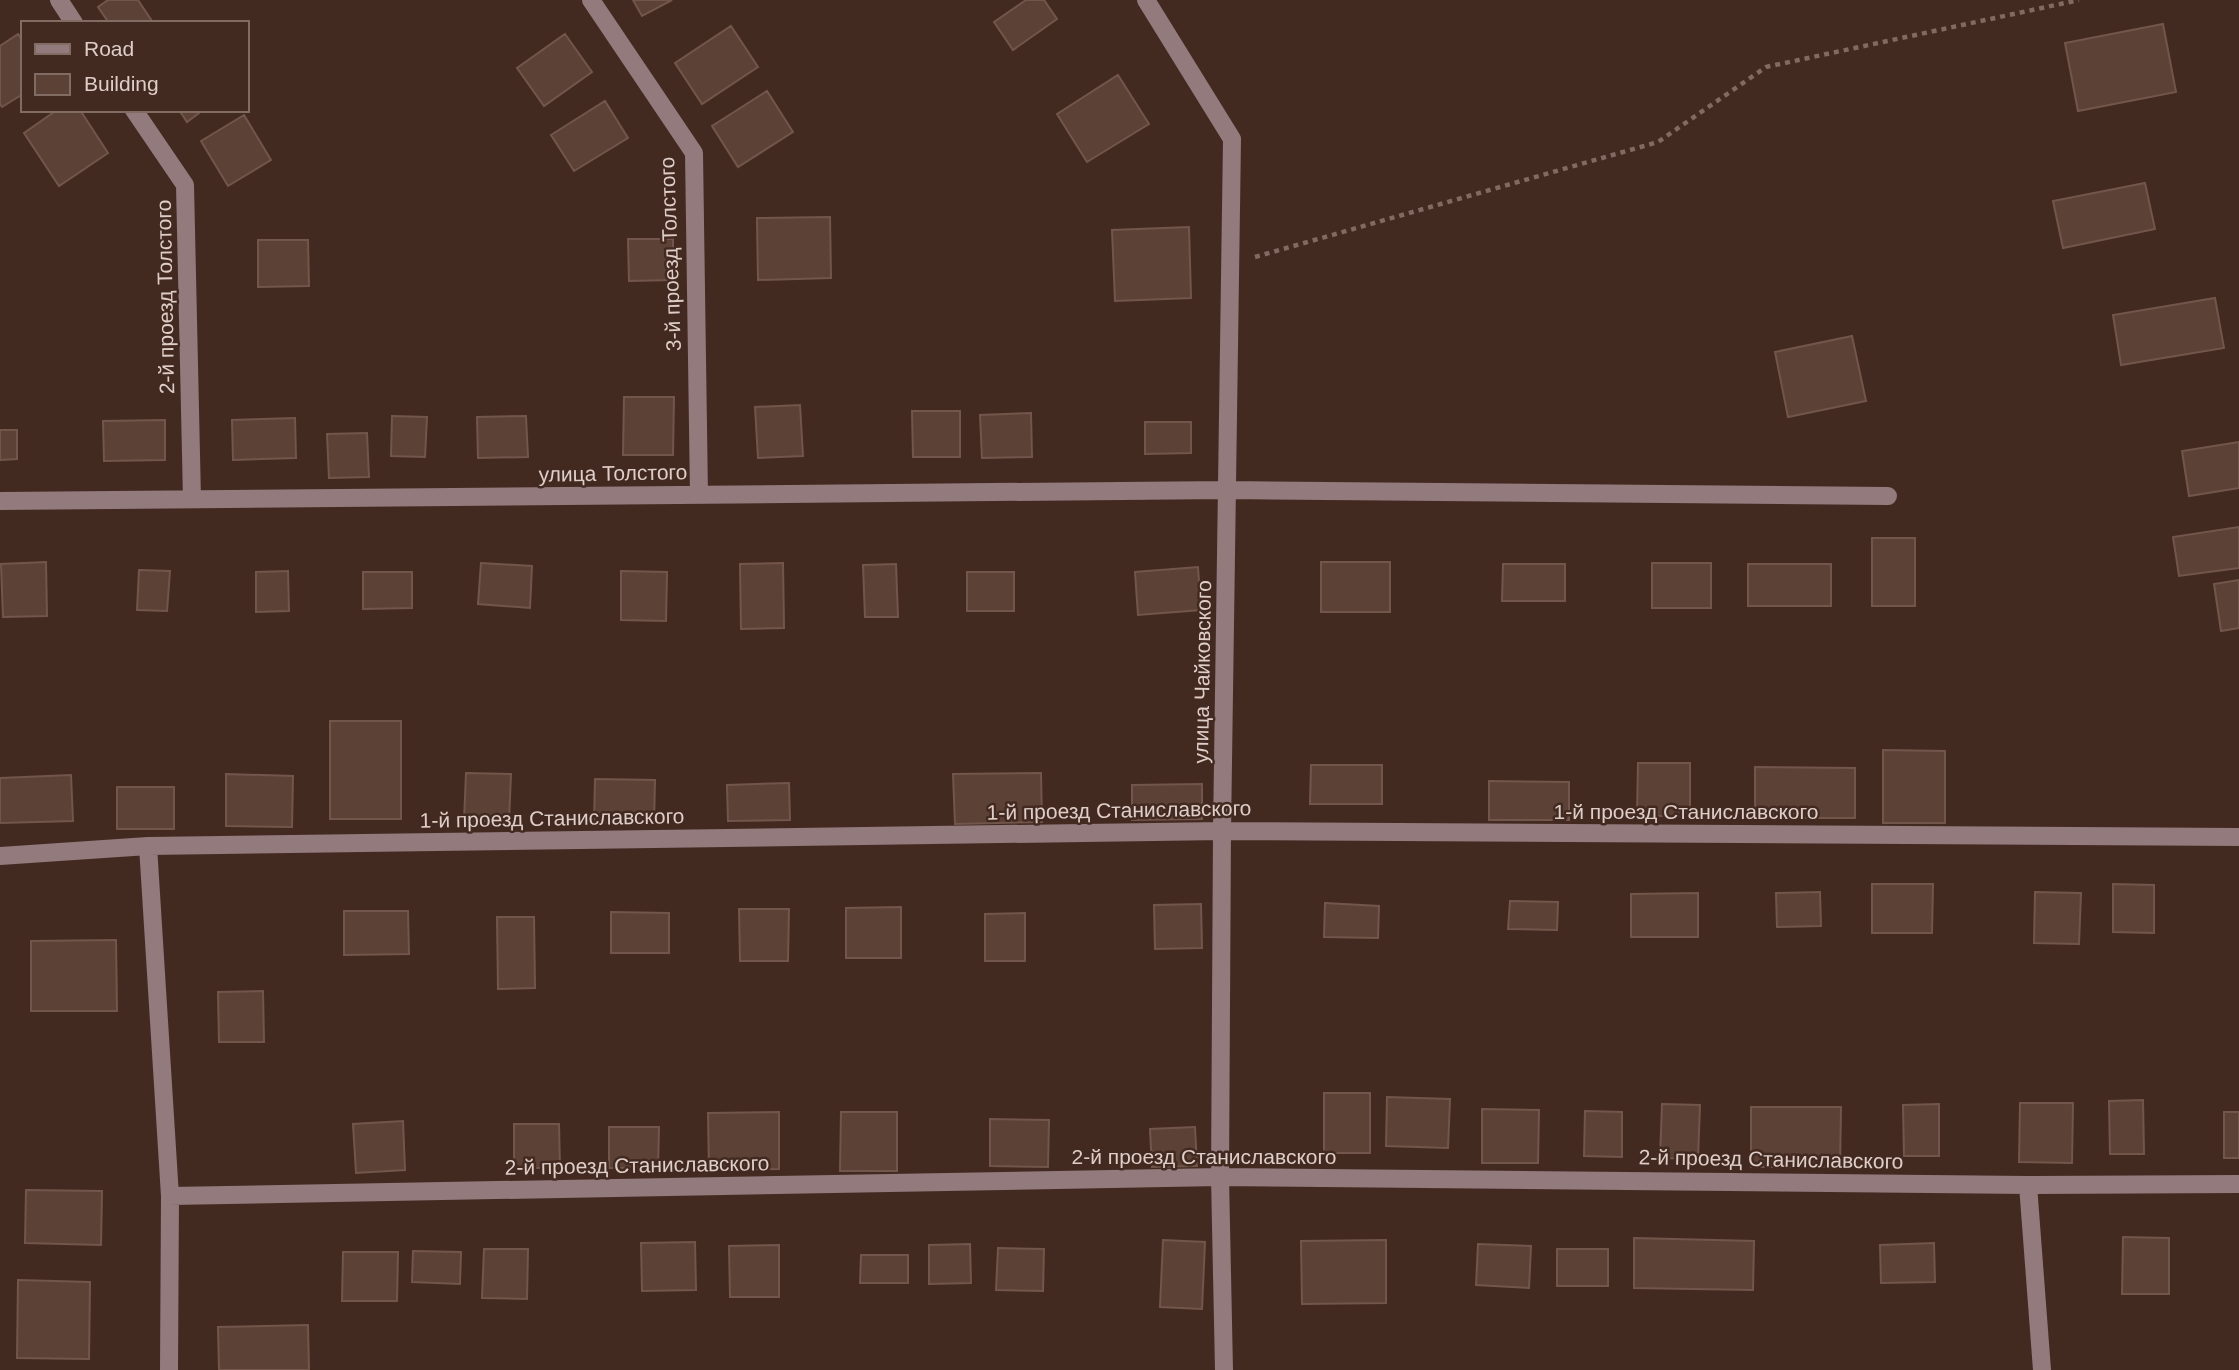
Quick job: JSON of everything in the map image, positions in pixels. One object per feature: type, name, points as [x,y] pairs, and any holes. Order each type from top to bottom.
[{"type":"street","points":[[59,0],[73,21]]},
{"type":"street","name":"3-й проезд Толстого","points":[[591,0],[694,153],[699,495]]},
{"type":"street","name":"улица Чайковского","points":[[1146,0],[1233,139],[1222,831],[1220,1177],[1224,1370]]},
{"type":"street","name":"2-й проезд Толстого","points":[[135,112],[185,186],[192,499]]},
{"type":"street","name":"улица Толстого","points":[[0,501],[1227,490],[1888,496]]},
{"type":"street","name":"1-й проезд Станиславского","points":[[0,856],[148,846],[1222,831],[2239,837]]},
{"type":"street","points":[[148,846],[170,1196],[169,1370]]},
{"type":"street","name":"2-й проезд Станиславского","points":[[170,1196],[1220,1177],[2028,1185],[2239,1184]]},
{"type":"street","points":[[2028,1185],[2042,1370]]},
{"type":"path","points":[[1230,264],[1658,142],[1766,67],[2079,0]]},
{"type":"building","points":[[108,0],[138,0],[152,21],[108,21],[98,7]]},
{"type":"building","points":[[633,0],[672,0],[642,16]]},
{"type":"building","points":[[1026,0],[1044,0],[1057,19],[1013,50],[994,22]]},
{"type":"building","points":[[2163,24],[2176,92],[2078,111],[2065,43]]},
{"type":"building","points":[[731,26],[758,67],[702,104],[675,63]]},
{"type":"building","points":[[18,34],[21,38],[21,95],[2,107],[0,104],[0,46]]},
{"type":"building","points":[[565,34],[592,72],[544,106],[517,68]]},
{"type":"building","points":[[1118,75],[1149,124],[1087,162],[1057,114]]},
{"type":"building","points":[[767,91],[793,132],[738,167],[712,126]]},
{"type":"building","points":[[605,101],[628,138],[574,171],[551,135]]},
{"type":"building","points":[[54,112],[81,112],[108,153],[59,186],[24,133]]},
{"type":"building","points":[[180,112],[200,112],[187,122]]},
{"type":"building","points":[[244,115],[271,160],[228,186],[201,141]]},
{"type":"building","points":[[2145,183],[2155,229],[2063,248],[2053,201]]},
{"type":"building","points":[[830,217],[831,278],[758,280],[757,218]]},
{"type":"building","points":[[1189,227],[1191,298],[1115,301],[1112,230]]},
{"type":"building","points":[[628,239],[673,239],[673,280],[629,281]]},
{"type":"building","points":[[258,240],[308,240],[309,286],[258,287]]},
{"type":"building","points":[[2215,298],[2224,348],[2121,365],[2113,315]]},
{"type":"building","points":[[1852,336],[1866,401],[1788,417],[1775,352]]},
{"type":"building","points":[[624,397],[674,397],[673,455],[623,455]]},
{"type":"building","points":[[800,405],[803,456],[758,458],[755,407]]},
{"type":"building","points":[[912,411],[960,411],[960,457],[913,457]]},
{"type":"building","points":[[1031,413],[1032,457],[982,458],[980,415]]},
{"type":"building","points":[[392,416],[427,417],[425,457],[391,456]]},
{"type":"building","points":[[526,416],[528,457],[478,458],[477,417]]},
{"type":"building","points":[[295,418],[296,458],[233,460],[232,420]]},
{"type":"building","points":[[165,420],[165,460],[104,461],[103,421]]},
{"type":"building","points":[[1145,422],[1191,422],[1191,453],[1145,454]]},
{"type":"building","points":[[0,430],[17,430],[17,459],[0,460]]},
{"type":"building","points":[[367,433],[369,477],[329,478],[327,434]]},
{"type":"building","points":[[2239,442],[2239,488],[2189,496],[2182,451]]},
{"type":"building","points":[[2239,527],[2239,568],[2179,576],[2173,537]]},
{"type":"building","points":[[1872,538],[1915,538],[1915,606],[1872,606]]},
{"type":"building","points":[[46,562],[47,616],[3,617],[1,564]]},
{"type":"building","points":[[1321,562],[1390,562],[1390,612],[1321,612]]},
{"type":"building","points":[[481,563],[532,566],[530,608],[478,604]]},
{"type":"building","points":[[783,563],[784,628],[741,629],[740,564]]},
{"type":"building","points":[[1652,563],[1711,563],[1711,608],[1652,608]]},
{"type":"building","points":[[896,564],[898,617],[865,617],[863,565]]},
{"type":"building","points":[[1503,564],[1565,564],[1565,601],[1502,601]]},
{"type":"building","points":[[1748,564],[1831,564],[1831,606],[1748,606]]},
{"type":"building","points":[[1198,567],[1201,610],[1138,615],[1135,572]]},
{"type":"building","points":[[139,570],[170,571],[167,611],[137,610]]},
{"type":"building","points":[[288,571],[289,611],[256,612],[256,572]]},
{"type":"building","points":[[621,571],[667,572],[666,621],[621,620]]},
{"type":"building","points":[[363,572],[412,572],[412,608],[363,609]]},
{"type":"building","points":[[967,572],[1014,572],[1014,611],[967,611]]},
{"type":"building","points":[[2239,580],[2239,628],[2221,631],[2214,584]]},
{"type":"building","points":[[330,721],[401,721],[401,819],[330,819]]},
{"type":"building","points":[[1883,750],[1945,751],[1945,823],[1883,823]]},
{"type":"building","points":[[1638,763],[1690,763],[1690,816],[1637,816]]},
{"type":"building","points":[[1311,765],[1382,765],[1382,804],[1310,804]]},
{"type":"building","points":[[1755,767],[1855,768],[1855,818],[1755,818]]},
{"type":"building","points":[[466,773],[511,774],[509,822],[464,821]]},
{"type":"building","points":[[1041,773],[1042,822],[955,824],[953,774]]},
{"type":"building","points":[[226,774],[293,776],[292,827],[226,826]]},
{"type":"building","points":[[71,775],[73,821],[0,823],[0,778]]},
{"type":"building","points":[[595,779],[655,780],[654,823],[594,823]]},
{"type":"building","points":[[1489,781],[1569,782],[1569,820],[1489,820]]},
{"type":"building","points":[[789,783],[790,820],[728,821],[727,785]]},
{"type":"building","points":[[1202,784],[1202,819],[1132,820],[1132,785]]},
{"type":"building","points":[[117,787],[174,787],[174,829],[117,829]]},
{"type":"building","points":[[1872,884],[1933,884],[1932,933],[1872,933]]},
{"type":"building","points":[[2113,884],[2154,885],[2154,933],[2113,932]]},
{"type":"building","points":[[1820,892],[1821,926],[1777,927],[1776,893]]},
{"type":"building","points":[[2035,892],[2081,893],[2079,944],[2034,943]]},
{"type":"building","points":[[1698,893],[1698,937],[1631,937],[1631,894]]},
{"type":"building","points":[[1510,901],[1558,902],[1557,930],[1508,929]]},
{"type":"building","points":[[1325,903],[1379,906],[1378,938],[1324,937]]},
{"type":"building","points":[[1201,904],[1202,948],[1155,949],[1154,905]]},
{"type":"building","points":[[901,907],[901,958],[846,958],[846,908]]},
{"type":"building","points":[[739,909],[789,909],[788,961],[740,961]]},
{"type":"building","points":[[344,911],[408,911],[409,954],[344,955]]},
{"type":"building","points":[[611,912],[669,913],[669,953],[611,953]]},
{"type":"building","points":[[1025,913],[1025,961],[985,961],[985,914]]},
{"type":"building","points":[[497,917],[534,917],[535,988],[498,989]]},
{"type":"building","points":[[116,940],[117,1011],[31,1011],[31,941]]},
{"type":"building","points":[[263,991],[264,1042],[219,1042],[218,992]]},
{"type":"building","points":[[1324,1093],[1370,1093],[1370,1153],[1324,1153]]},
{"type":"building","points":[[1387,1097],[1450,1099],[1448,1148],[1386,1146]]},
{"type":"building","points":[[2143,1100],[2144,1154],[2110,1154],[2109,1101]]},
{"type":"building","points":[[2020,1103],[2073,1103],[2072,1163],[2019,1162]]},
{"type":"building","points":[[1662,1104],[1700,1105],[1698,1159],[1660,1158]]},
{"type":"building","points":[[1939,1104],[1939,1156],[1904,1156],[1903,1105]]},
{"type":"building","points":[[1751,1107],[1841,1107],[1840,1167],[1751,1167]]},
{"type":"building","points":[[1482,1109],[1539,1110],[1538,1163],[1482,1163]]},
{"type":"building","points":[[1585,1111],[1622,1112],[1622,1157],[1584,1156]]},
{"type":"building","points":[[779,1112],[779,1169],[709,1170],[708,1113]]},
{"type":"building","points":[[841,1112],[897,1112],[897,1171],[840,1171]]},
{"type":"building","points":[[2224,1112],[2239,1112],[2239,1158],[2224,1158]]},
{"type":"building","points":[[990,1119],[1049,1120],[1048,1167],[990,1166]]},
{"type":"building","points":[[403,1121],[405,1170],[356,1173],[353,1124]]},
{"type":"building","points":[[514,1124],[559,1124],[560,1168],[514,1168]]},
{"type":"building","points":[[609,1127],[659,1127],[658,1168],[609,1168]]},
{"type":"building","points":[[1195,1127],[1197,1166],[1152,1167],[1150,1129]]},
{"type":"building","points":[[26,1190],[102,1191],[101,1245],[25,1243]]},
{"type":"building","points":[[2123,1237],[2169,1238],[2169,1294],[2122,1294]]},
{"type":"building","points":[[1634,1238],[1754,1241],[1753,1290],[1634,1288]]},
{"type":"building","points":[[1163,1240],[1205,1242],[1202,1309],[1160,1307]]},
{"type":"building","points":[[1386,1240],[1386,1303],[1302,1304],[1301,1241]]},
{"type":"building","points":[[695,1242],[696,1290],[642,1291],[641,1243]]},
{"type":"building","points":[[1934,1243],[1935,1282],[1881,1283],[1880,1245]]},
{"type":"building","points":[[970,1244],[971,1283],[929,1284],[929,1245]]},
{"type":"building","points":[[1478,1244],[1531,1246],[1529,1288],[1476,1285]]},
{"type":"building","points":[[779,1245],[779,1297],[730,1297],[729,1246]]},
{"type":"building","points":[[998,1248],[1044,1249],[1043,1291],[996,1290]]},
{"type":"building","points":[[484,1249],[528,1249],[527,1299],[482,1298]]},
{"type":"building","points":[[1557,1249],[1608,1249],[1608,1286],[1557,1286]]},
{"type":"building","points":[[413,1251],[461,1252],[460,1284],[412,1282]]},
{"type":"building","points":[[343,1252],[398,1252],[397,1301],[342,1301]]},
{"type":"building","points":[[861,1255],[908,1255],[908,1283],[860,1283]]},
{"type":"building","points":[[18,1280],[90,1282],[89,1359],[17,1358]]},
{"type":"building","points":[[308,1325],[309,1370],[219,1370],[218,1327]]}]
